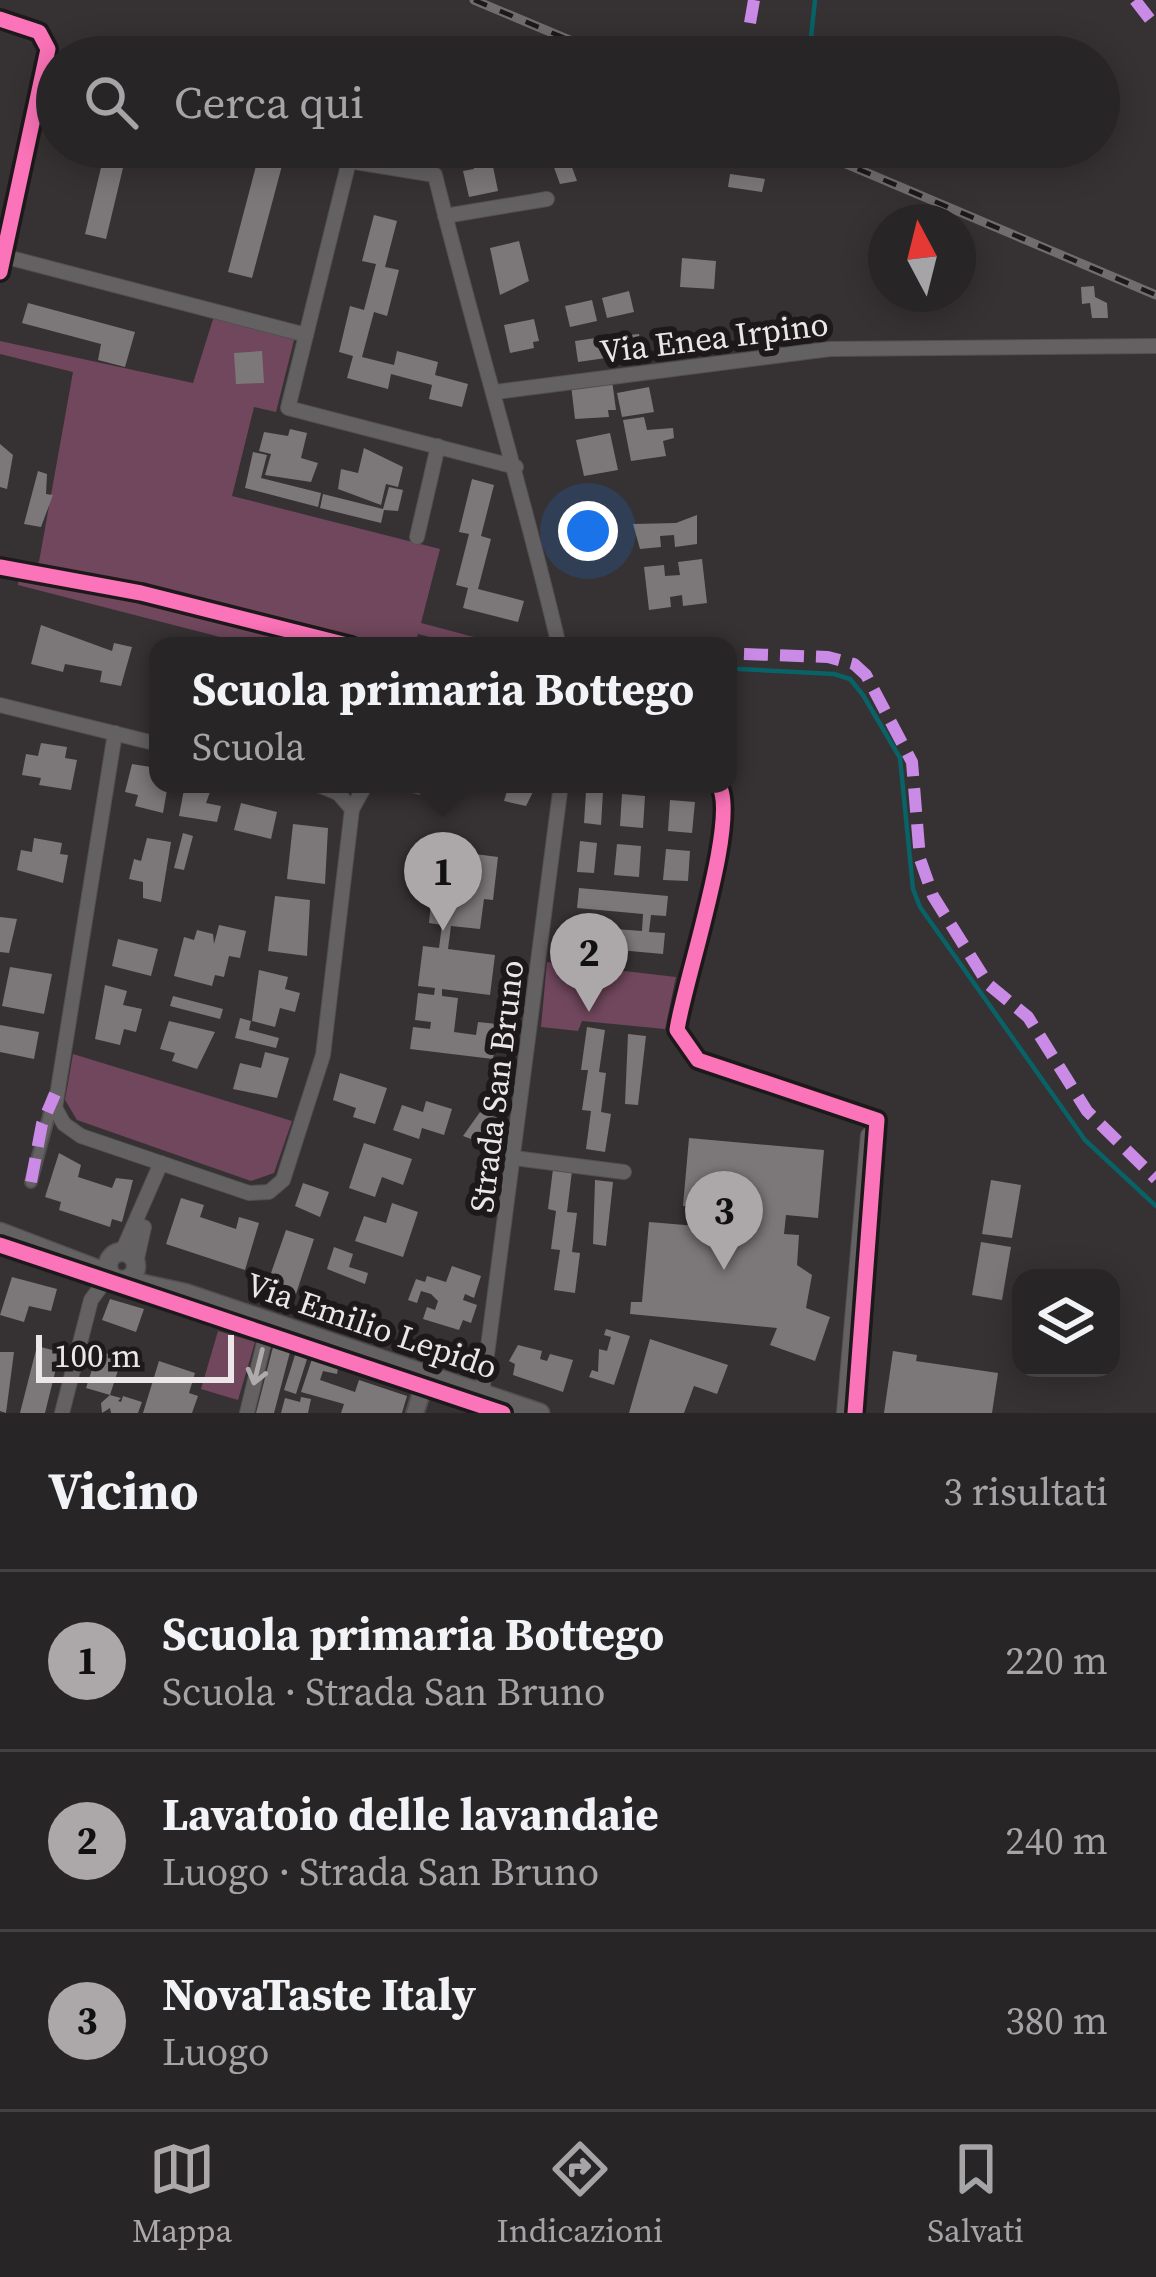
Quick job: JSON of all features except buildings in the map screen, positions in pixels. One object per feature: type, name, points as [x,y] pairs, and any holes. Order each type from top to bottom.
[{"type":"main road","name":"Via Emilio Lepido","points":[[9,1235],[121,1265],[184,1293],[540,1413]]},
{"type":"street","points":[[0,19],[41,36]]},
{"type":"street","points":[[36,105],[2,264],[306,335]]},
{"type":"street","points":[[347,168],[288,408],[516,467]]},
{"type":"street","points":[[392,168],[435,175],[558,637]]},
{"type":"street","points":[[446,216],[547,199]]},
{"type":"street","name":"Via Enea Irpino","points":[[495,392],[830,349],[1156,346]]},
{"type":"street","points":[[417,537],[438,446]]},
{"type":"street","points":[[0,705],[149,742]]},
{"type":"street","points":[[32,1182],[42,1124],[55,1094],[116,733]]},
{"type":"street","points":[[338,793],[352,808]]},
{"type":"street","points":[[55,1094],[62,1122],[81,1136],[249,1193],[274,1190],[287,1172],[322,1055],[352,808],[361,793]]},
{"type":"street","name":"Strada San Bruno","points":[[482,1394],[560,793]]},
{"type":"street","points":[[844,1413],[868,1135]]},
{"type":"street","points":[[514,1158],[624,1172]]},
{"type":"street","points":[[62,1413],[91,1300],[121,1265],[161,1163]]},
{"type":"street","points":[[247,1413],[269,1322]]},
{"type":"street","points":[[415,1413],[427,1375]]},
{"type":"shaded area","points":[[214,316],[295,336],[276,412],[254,407],[232,496],[440,549],[421,623],[474,637],[220,637],[18,585],[19,571],[39,562],[73,372],[0,354],[0,341],[193,383]]},
{"type":"shaded area","points":[[547,962],[676,977],[665,1029],[582,1021],[578,1031],[541,1027]]},
{"type":"shaded area","points":[[73,1054],[292,1121],[274,1173],[251,1181],[77,1120],[65,1100]]},
{"type":"shaded area","points":[[218,1331],[255,1342],[238,1400],[201,1389]]},
{"type":"waterway","points":[[811,36],[815,0]]},
{"type":"waterway","points":[[739,669],[834,674],[850,679],[863,695],[900,758],[913,889],[920,907],[1085,1140],[1156,1206]]},
{"type":"railway","points":[[474,0],[560,36]]},
{"type":"railway","points":[[856,168],[1156,295]]},
{"type":"marked path","points":[[750,23],[754,0]]},
{"type":"marked path","points":[[1135,0],[1156,27]]},
{"type":"marked path","points":[[744,654],[828,657],[854,664],[866,675],[912,762],[920,859],[933,896],[988,984],[1028,1017],[1087,1111],[1156,1179]]},
{"type":"marked path","points":[[31,1182],[42,1124],[55,1094]]},
{"type":"cycle path","points":[[0,19],[41,36]]},
{"type":"cycle path","points":[[0,272],[36,105]]},
{"type":"cycle path","points":[[0,567],[141,593],[315,637]]},
{"type":"cycle path","points":[[720,793],[717,864],[677,1030],[698,1060],[877,1120],[855,1413]]},
{"type":"cycle path","points":[[0,1245],[503,1413]]},
{"type":"place","name":"Scuola primaria Bottego","points":[[443,931]]},
{"type":"place","name":"Lavatoio delle lavandaie","points":[[589,1012]]},
{"type":"place","name":"NovaTaste Italy","points":[[724,1270]]}]
